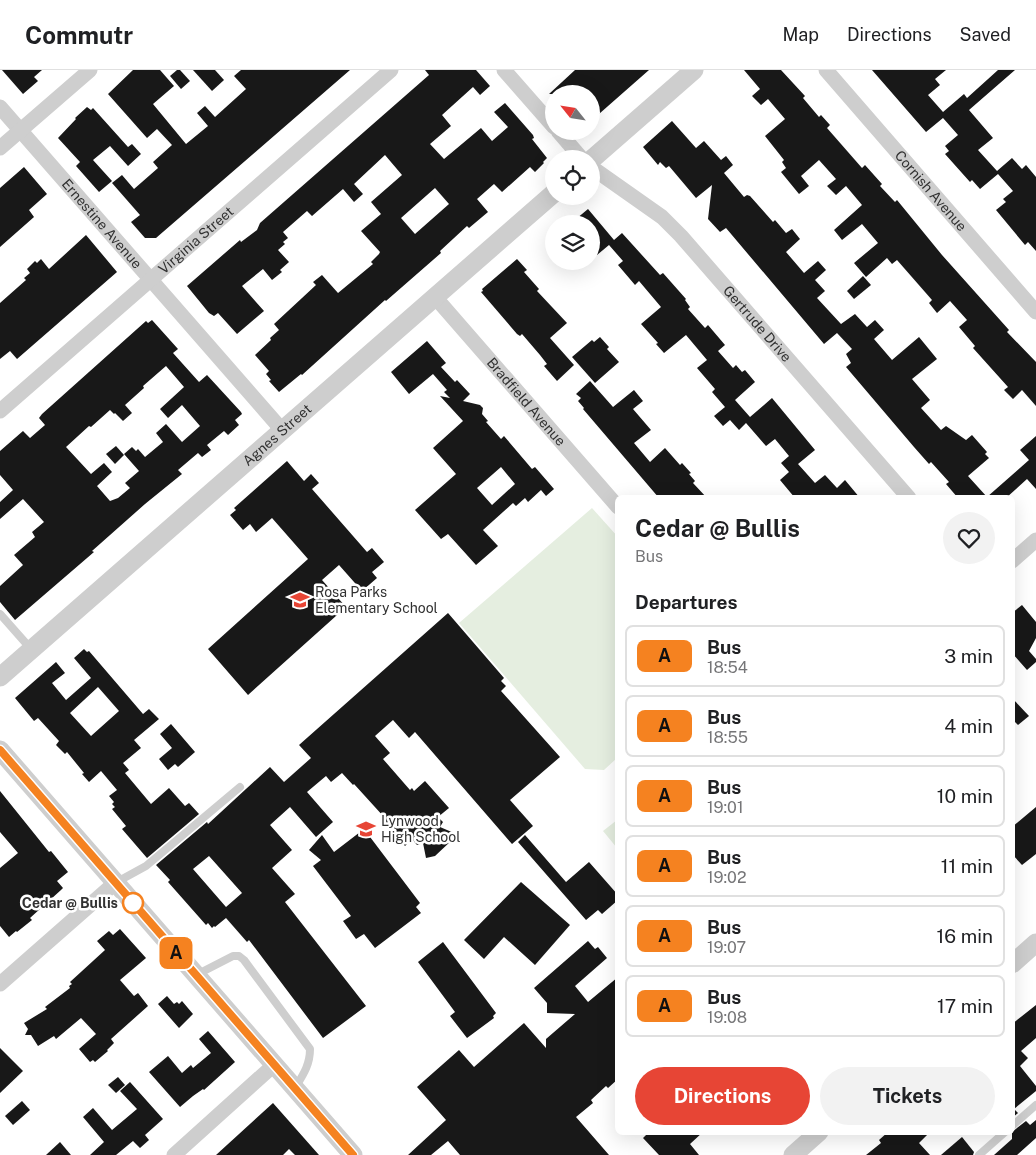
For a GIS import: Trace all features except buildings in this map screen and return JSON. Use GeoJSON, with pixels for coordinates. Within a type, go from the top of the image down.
{"type":"FeatureCollection","features":[{"type":"Feature","properties":{"kind":"street"},"geometry":{"type":"LineString","coordinates":[[0,148],[90,70]]}},
{"type":"Feature","properties":{"kind":"street","name":"Virginia Street"},"geometry":{"type":"LineString","coordinates":[[0,411],[391,70]]}},
{"type":"Feature","properties":{"kind":"street"},"geometry":{"type":"LineString","coordinates":[[504,70],[545,117]]}},
{"type":"Feature","properties":{"kind":"street"},"geometry":{"type":"LineString","coordinates":[[600,152],[694,70]]}},
{"type":"Feature","properties":{"kind":"street","name":"Cornish Avenue"},"geometry":{"type":"LineString","coordinates":[[826,70],[1036,312]]}},
{"type":"Feature","properties":{"kind":"street","name":"Ernestine Avenue"},"geometry":{"type":"LineString","coordinates":[[0,107],[282,430]]}},
{"type":"Feature","properties":{"kind":"street"},"geometry":{"type":"LineString","coordinates":[[566,140],[574,150]]}},
{"type":"Feature","properties":{"kind":"street","name":"Gertrude Drive"},"geometry":{"type":"LineString","coordinates":[[600,174],[662,217],[681,236],[906,495]]}},
{"type":"Feature","properties":{"kind":"street","name":"Agnes Street"},"geometry":{"type":"LineString","coordinates":[[0,677],[545,201]]}},
{"type":"Feature","properties":{"kind":"street","name":"Bradfield Avenue"},"geometry":{"type":"LineString","coordinates":[[435,297],[615,504]]}},
{"type":"Feature","properties":{"kind":"street"},"geometry":{"type":"LineString","coordinates":[[1015,558],[1036,540]]}},
{"type":"Feature","properties":{"kind":"street"},"geometry":{"type":"LineString","coordinates":[[0,750],[353,1155]]}},
{"type":"Feature","properties":{"kind":"street"},"geometry":{"type":"LineString","coordinates":[[0,984],[116,883]]}},
{"type":"Feature","properties":{"kind":"street"},"geometry":{"type":"LineString","coordinates":[[1015,960],[1036,943]]}},
{"type":"Feature","properties":{"kind":"street"},"geometry":{"type":"LineString","coordinates":[[174,1155],[274,1065]]}},
{"type":"Feature","properties":{"kind":"street"},"geometry":{"type":"LineString","coordinates":[[793,1155],[816,1135]]}},
{"type":"Feature","properties":{"kind":"lane"},"geometry":{"type":"LineString","coordinates":[[0,614],[31,649]]}},
{"type":"Feature","properties":{"kind":"lane"},"geometry":{"type":"LineString","coordinates":[[116,883],[146,866],[240,787]]}},
{"type":"Feature","properties":{"kind":"lane"},"geometry":{"type":"LineString","coordinates":[[196,975],[233,956],[239,956],[244,960],[310,1049],[308,1067],[295,1088]]}},
{"type":"Feature","properties":{"kind":"lane"},"geometry":{"type":"LineString","coordinates":[[1015,1123],[1036,1105]]}},
{"type":"Feature","properties":{"kind":"lane"},"geometry":{"type":"LineString","coordinates":[[979,1155],[1002,1135]]}},
{"type":"Feature","properties":{"kind":"shaded area"},"geometry":{"type":"Polygon","coordinates":[[[592,508],[615,534],[615,760],[604,770],[585,769],[459,623],[592,508]]]}},
{"type":"Feature","properties":{"kind":"shaded area"},"geometry":{"type":"Polygon","coordinates":[[[615,822],[615,846],[603,831],[615,822]]]}},
{"type":"Feature","properties":{"kind":"bus line","name":"A"},"geometry":{"type":"LineString","coordinates":[[0,750],[353,1155]]}},
{"type":"Feature","properties":{"kind":"place","name":"Rosa Parks Elementary School"},"geometry":{"type":"Point","coordinates":[300,600]}},
{"type":"Feature","properties":{"kind":"place","name":"Lynwood High School"},"geometry":{"type":"Point","coordinates":[366,829]}},
{"type":"Feature","properties":{"kind":"place","name":"Cedar @ Bullis"},"geometry":{"type":"Point","coordinates":[133,903]}}]}
